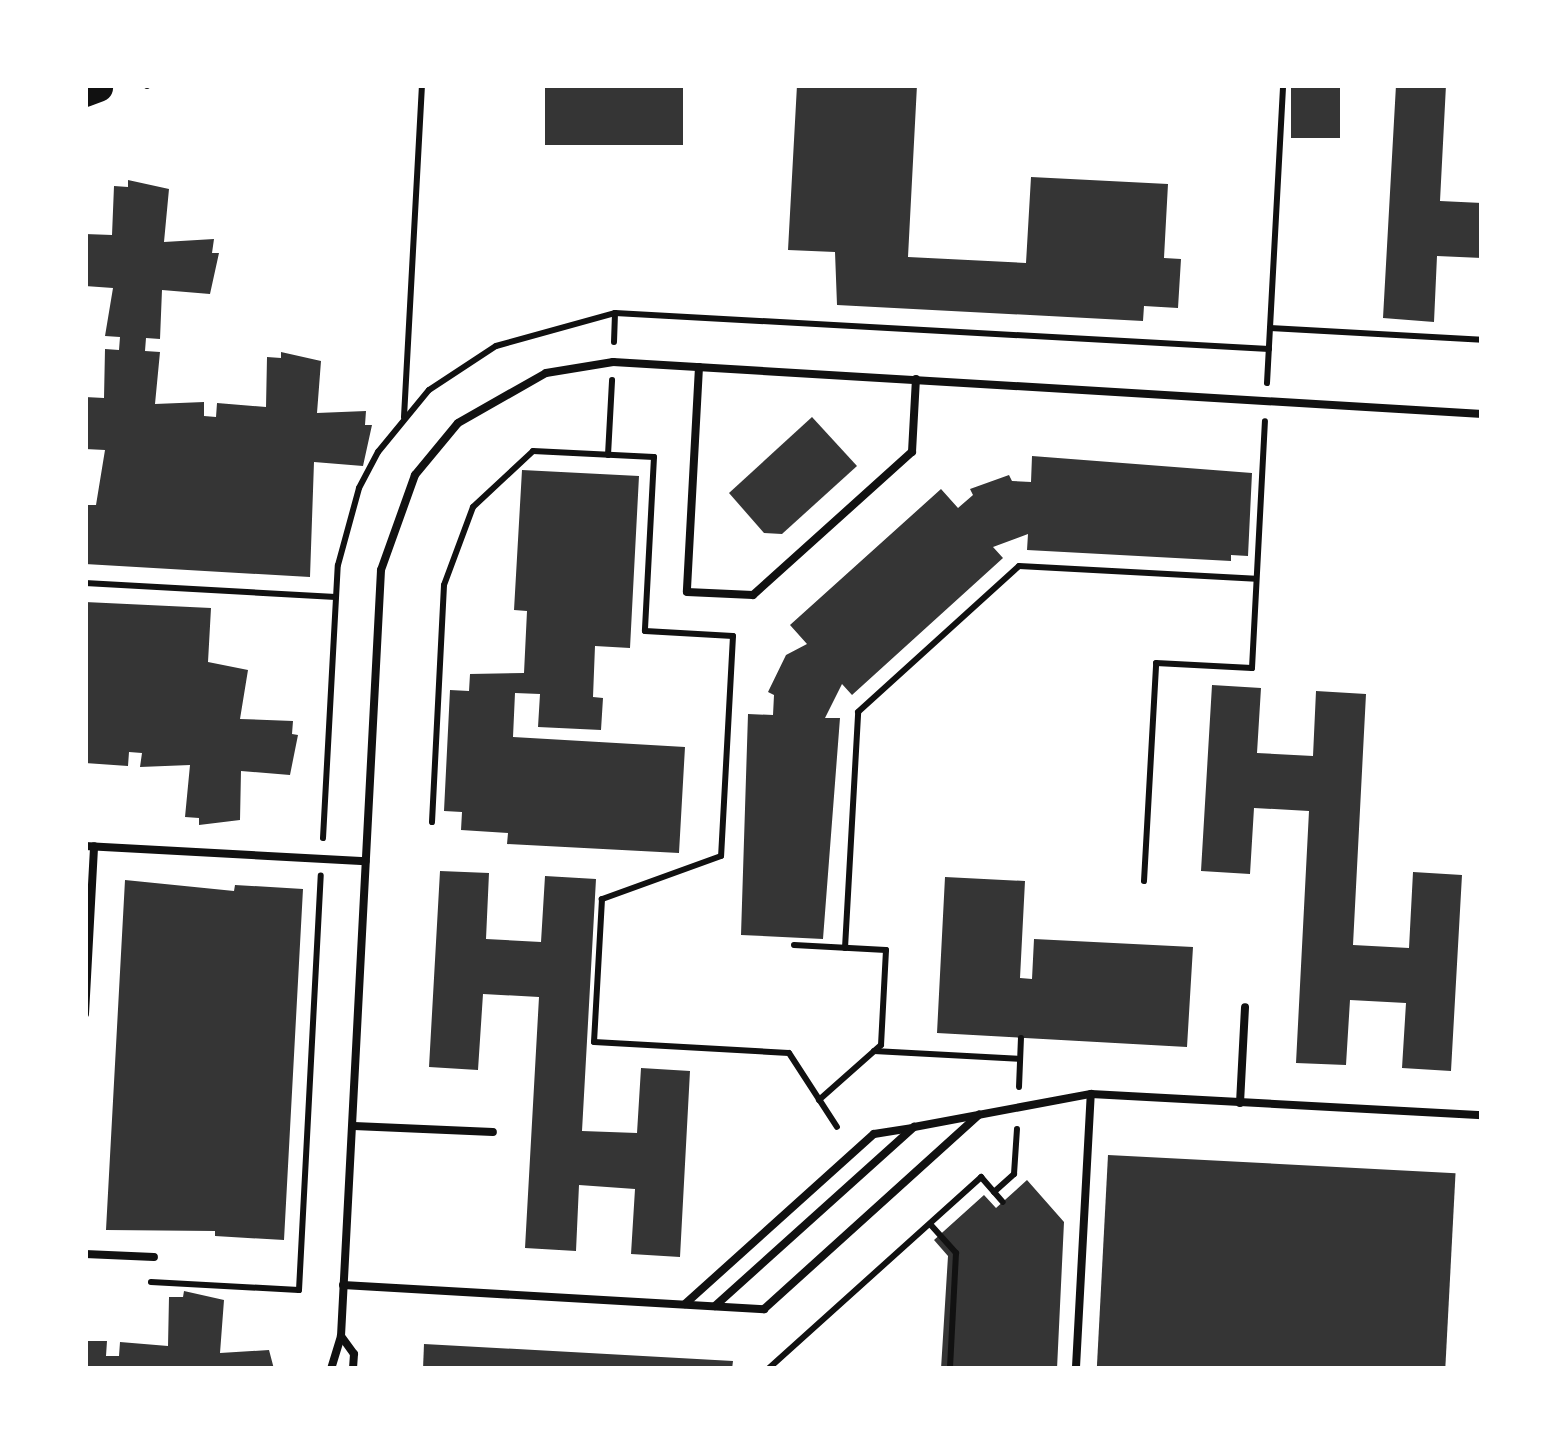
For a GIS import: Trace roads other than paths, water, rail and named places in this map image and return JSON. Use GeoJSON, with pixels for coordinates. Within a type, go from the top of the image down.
{"type":"FeatureCollection","features":[{"type":"Feature","properties":{"kind":"lane"},"geometry":{"type":"LineString","coordinates":[[331,1369],[341,1336],[382,570],[415,475],[458,423],[546,373],[613,362],[1266,398],[1482,414]]}},
{"type":"Feature","properties":{"kind":"lane"},"geometry":{"type":"LineString","coordinates":[[699,367],[687,592],[753,596],[912,452],[916,379]]}},
{"type":"Feature","properties":{"kind":"lane"},"geometry":{"type":"LineString","coordinates":[[85,1014],[90,846],[366,861]]}},
{"type":"Feature","properties":{"kind":"lane"},"geometry":{"type":"LineString","coordinates":[[1240,1103],[1245,1007]]}},
{"type":"Feature","properties":{"kind":"lane"},"geometry":{"type":"LineString","coordinates":[[1076,1367],[1091,1094]]}},
{"type":"Feature","properties":{"kind":"lane"},"geometry":{"type":"LineString","coordinates":[[685,1304],[874,1134],[1091,1094],[1482,1116]]}},
{"type":"Feature","properties":{"kind":"lane"},"geometry":{"type":"LineString","coordinates":[[343,1286],[764,1308],[979,1115]]}},
{"type":"Feature","properties":{"kind":"lane"},"geometry":{"type":"LineString","coordinates":[[354,1126],[493,1132]]}},
{"type":"Feature","properties":{"kind":"lane"},"geometry":{"type":"LineString","coordinates":[[716,1306],[914,1127]]}},
{"type":"Feature","properties":{"kind":"lane"},"geometry":{"type":"LineString","coordinates":[[85,1254],[154,1257]]}},
{"type":"Feature","properties":{"kind":"lane"},"geometry":{"type":"LineString","coordinates":[[341,1336],[354,1354],[353,1369]]}}]}
